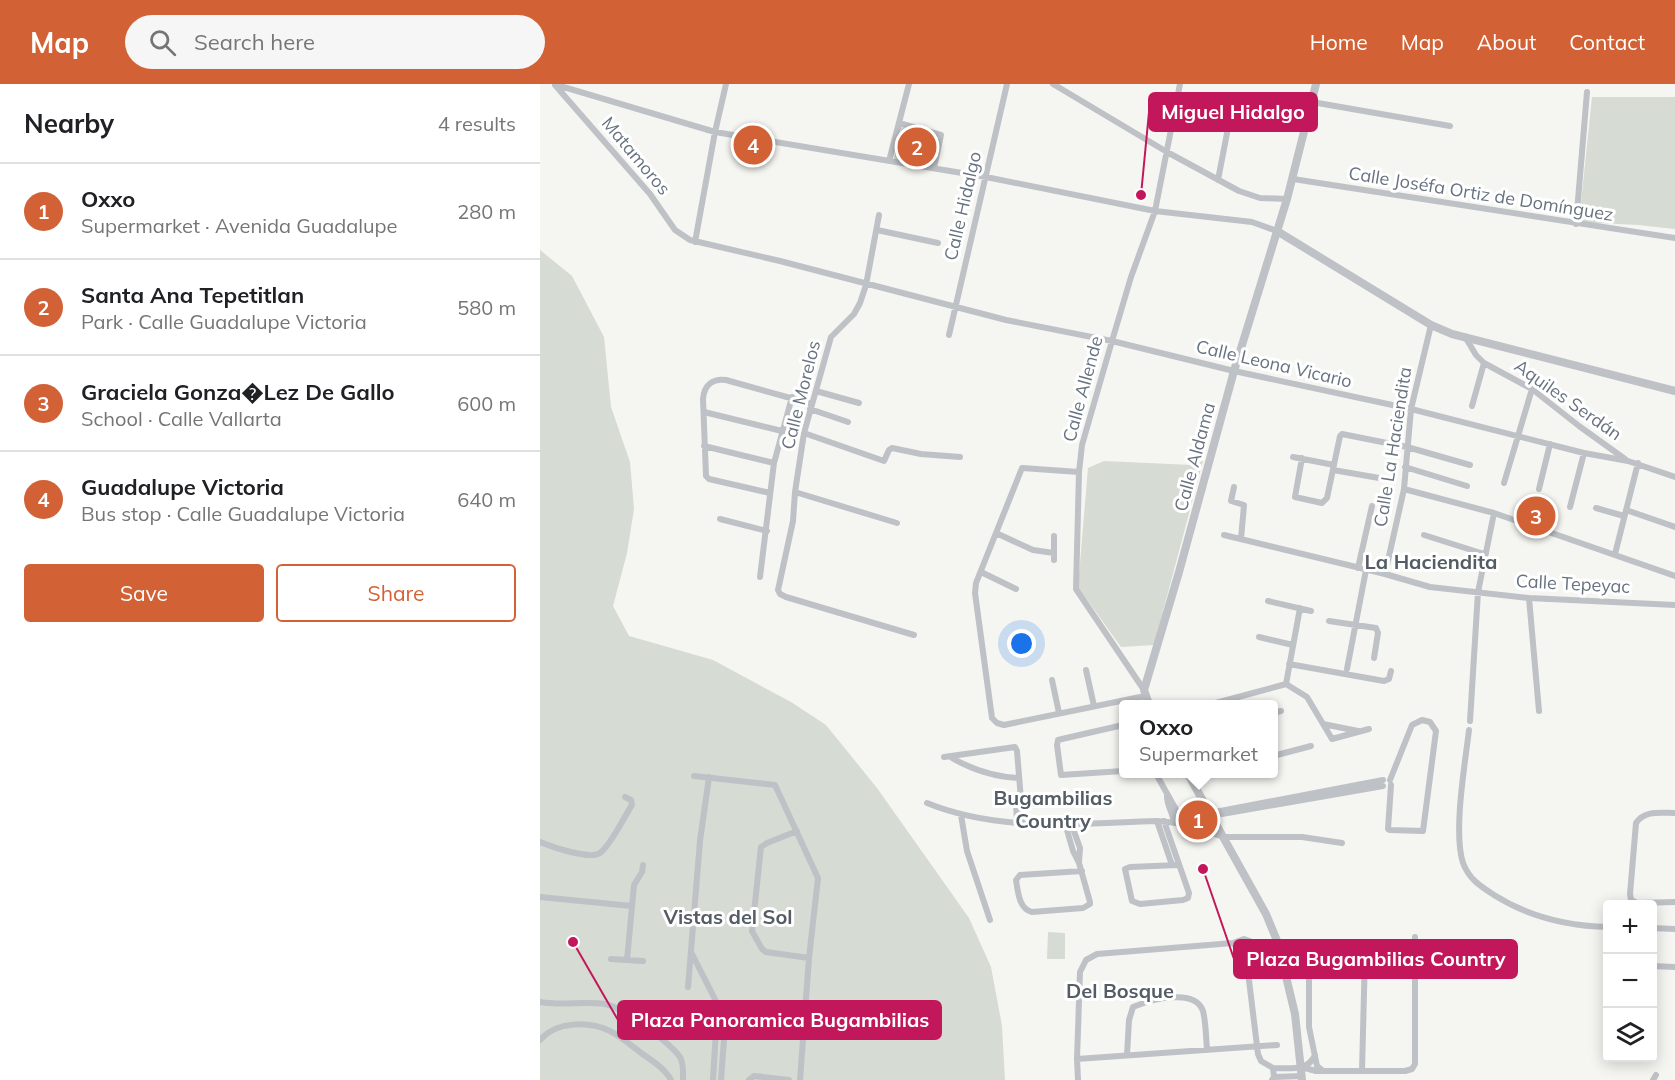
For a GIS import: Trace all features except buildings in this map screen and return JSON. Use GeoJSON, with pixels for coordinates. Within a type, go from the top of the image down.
{"type":"FeatureCollection","features":[{"type":"Feature","properties":{"kind":"street"},"geometry":{"type":"LineString","coordinates":[[554,84],[715,132],[986,177],[1155,211],[1251,222],[1277,231],[1431,325],[1467,340],[1675,391]]}},
{"type":"Feature","properties":{"kind":"street","name":"Matamoros"},"geometry":{"type":"LineString","coordinates":[[554,84],[650,194],[675,230],[684,238],[695,242]]}},
{"type":"Feature","properties":{"kind":"street"},"geometry":{"type":"LineString","coordinates":[[695,242],[726,84]]}},
{"type":"Feature","properties":{"kind":"street"},"geometry":{"type":"LineString","coordinates":[[889,161],[909,84]]}},
{"type":"Feature","properties":{"kind":"street","name":"Calle Hidalgo"},"geometry":{"type":"LineString","coordinates":[[949,335],[1007,84]]}},
{"type":"Feature","properties":{"kind":"street"},"geometry":{"type":"LineString","coordinates":[[1053,84],[1167,152],[1239,191],[1260,198],[1287,199]]}},
{"type":"Feature","properties":{"kind":"street","name":"Calle Allende"},"geometry":{"type":"LineString","coordinates":[[1144,693],[1076,589],[1079,472],[1082,445],[1112,341],[1131,277],[1155,211],[1180,84]]}},
{"type":"Feature","properties":{"kind":"street","name":"Calle Aldama"},"geometry":{"type":"LineString","coordinates":[[1144,693],[1234,371],[1293,179],[1316,84]]}},
{"type":"Feature","properties":{"kind":"street"},"geometry":{"type":"LineString","coordinates":[[1576,224],[1587,92]]}},
{"type":"Feature","properties":{"kind":"street"},"geometry":{"type":"LineString","coordinates":[[1312,102],[1450,126]]}},
{"type":"Feature","properties":{"kind":"street"},"geometry":{"type":"LineString","coordinates":[[899,123],[941,135],[934,168]]}},
{"type":"Feature","properties":{"kind":"street"},"geometry":{"type":"LineString","coordinates":[[1218,180],[1228,128]]}},
{"type":"Feature","properties":{"kind":"street","name":"Calle Joséfa Ortiz de Domínguez"},"geometry":{"type":"LineString","coordinates":[[1293,179],[1675,238]]}},
{"type":"Feature","properties":{"kind":"street","name":"Calle Morelos"},"geometry":{"type":"LineString","coordinates":[[879,215],[866,285],[856,311],[831,337],[804,433],[793,521],[779,593],[914,635]]}},
{"type":"Feature","properties":{"kind":"street"},"geometry":{"type":"LineString","coordinates":[[877,230],[938,243]]}},
{"type":"Feature","properties":{"kind":"street","name":"Calle Leona Vicario"},"geometry":{"type":"LineString","coordinates":[[695,242],[780,261],[1006,320],[1112,341],[1234,371],[1411,409],[1584,453],[1638,463],[1675,477]]}},
{"type":"Feature","properties":{"kind":"street","name":"Calle La Haciendita"},"geometry":{"type":"LineString","coordinates":[[1385,574],[1404,489],[1411,409],[1431,325]]}},
{"type":"Feature","properties":{"kind":"street","name":"Aquiles Serdán"},"geometry":{"type":"LineString","coordinates":[[1467,340],[1484,363],[1532,389],[1628,461]]}},
{"type":"Feature","properties":{"kind":"street"},"geometry":{"type":"LineString","coordinates":[[1472,406],[1484,363]]}},
{"type":"Feature","properties":{"kind":"street"},"geometry":{"type":"LineString","coordinates":[[770,493],[707,478],[704,446],[705,388],[720,379],[792,397],[848,422]]}},
{"type":"Feature","properties":{"kind":"street"},"geometry":{"type":"LineString","coordinates":[[1504,483],[1532,389]]}},
{"type":"Feature","properties":{"kind":"street"},"geometry":{"type":"LineString","coordinates":[[816,391],[860,403]]}},
{"type":"Feature","properties":{"kind":"street"},"geometry":{"type":"LineString","coordinates":[[760,577],[774,463],[792,397]]}},
{"type":"Feature","properties":{"kind":"street"},"geometry":{"type":"LineString","coordinates":[[704,412],[782,431]]}},
{"type":"Feature","properties":{"kind":"street"},"geometry":{"type":"LineString","coordinates":[[804,433],[884,461],[892,448],[921,454],[960,457]]}},
{"type":"Feature","properties":{"kind":"street"},"geometry":{"type":"LineString","coordinates":[[1302,459],[1295,497],[1320,503],[1325,502],[1327,498],[1340,435],[1407,447],[1470,465]]}},
{"type":"Feature","properties":{"kind":"street"},"geometry":{"type":"LineString","coordinates":[[1539,489],[1550,444]]}},
{"type":"Feature","properties":{"kind":"street"},"geometry":{"type":"LineString","coordinates":[[704,446],[774,463]]}},
{"type":"Feature","properties":{"kind":"street"},"geometry":{"type":"LineString","coordinates":[[1570,507],[1584,453]]}},
{"type":"Feature","properties":{"kind":"street"},"geometry":{"type":"LineString","coordinates":[[1293,457],[1385,479]]}},
{"type":"Feature","properties":{"kind":"street"},"geometry":{"type":"LineString","coordinates":[[1615,554],[1638,463]]}},
{"type":"Feature","properties":{"kind":"street"},"geometry":{"type":"LineString","coordinates":[[1405,467],[1467,486]]}},
{"type":"Feature","properties":{"kind":"street"},"geometry":{"type":"LineString","coordinates":[[1079,472],[1022,468],[981,572],[975,593],[992,718],[1004,725],[1144,693],[1147,700]]}},
{"type":"Feature","properties":{"kind":"street"},"geometry":{"type":"LineString","coordinates":[[1234,487],[1231,501],[1244,504],[1241,539]]}},
{"type":"Feature","properties":{"kind":"street"},"geometry":{"type":"LineString","coordinates":[[1404,489],[1494,513],[1675,576]]}},
{"type":"Feature","properties":{"kind":"street"},"geometry":{"type":"LineString","coordinates":[[795,492],[897,523]]}},
{"type":"Feature","properties":{"kind":"street"},"geometry":{"type":"LineString","coordinates":[[1358,568],[1372,506]]}},
{"type":"Feature","properties":{"kind":"street"},"geometry":{"type":"LineString","coordinates":[[1596,508],[1625,513],[1675,527]]}},
{"type":"Feature","properties":{"kind":"street"},"geometry":{"type":"LineString","coordinates":[[1470,721],[1478,592],[1494,513]]}},
{"type":"Feature","properties":{"kind":"street"},"geometry":{"type":"LineString","coordinates":[[720,519],[767,531]]}},
{"type":"Feature","properties":{"kind":"street"},"geometry":{"type":"LineString","coordinates":[[996,533],[1054,556],[1054,536]]}},
{"type":"Feature","properties":{"kind":"street","name":"Calle Tepeyac"},"geometry":{"type":"LineString","coordinates":[[1224,535],[1430,587],[1529,598],[1675,605]]}},
{"type":"Feature","properties":{"kind":"street"},"geometry":{"type":"LineString","coordinates":[[1424,535],[1485,554]]}},
{"type":"Feature","properties":{"kind":"street"},"geometry":{"type":"LineString","coordinates":[[1347,669],[1366,570]]}},
{"type":"Feature","properties":{"kind":"street"},"geometry":{"type":"LineString","coordinates":[[981,572],[1016,589]]}},
{"type":"Feature","properties":{"kind":"street"},"geometry":{"type":"LineString","coordinates":[[1529,598],[1539,711]]}},
{"type":"Feature","properties":{"kind":"street"},"geometry":{"type":"LineString","coordinates":[[1268,601],[1311,611]]}},
{"type":"Feature","properties":{"kind":"street"},"geometry":{"type":"LineString","coordinates":[[1286,684],[1300,608]]}},
{"type":"Feature","properties":{"kind":"street"},"geometry":{"type":"LineString","coordinates":[[1329,621],[1377,629],[1374,658]]}},
{"type":"Feature","properties":{"kind":"street"},"geometry":{"type":"LineString","coordinates":[[1259,637],[1293,645]]}},
{"type":"Feature","properties":{"kind":"street"},"geometry":{"type":"LineString","coordinates":[[1289,664],[1384,681],[1389,679],[1391,671]]}},
{"type":"Feature","properties":{"kind":"street"},"geometry":{"type":"LineString","coordinates":[[1086,670],[1094,706]]}},
{"type":"Feature","properties":{"kind":"street"},"geometry":{"type":"LineString","coordinates":[[1052,680],[1059,713]]}},
{"type":"Feature","properties":{"kind":"street"},"geometry":{"type":"LineString","coordinates":[[1230,700],[1286,684],[1307,698],[1332,739],[1369,729]]}},
{"type":"Feature","properties":{"kind":"street"},"geometry":{"type":"LineString","coordinates":[[1422,720],[1430,722],[1436,731],[1424,831],[1390,830],[1388,828],[1387,783],[1412,725],[1422,720]]}},
{"type":"Feature","properties":{"kind":"street"},"geometry":{"type":"LineString","coordinates":[[1323,724],[1361,731]]}},
{"type":"Feature","properties":{"kind":"street"},"geometry":{"type":"LineString","coordinates":[[1119,726],[1058,740],[1057,745],[1061,775],[1119,771]]}},
{"type":"Feature","properties":{"kind":"street"},"geometry":{"type":"LineString","coordinates":[[1469,730],[1459,832],[1463,862],[1470,876],[1481,886],[1525,912],[1569,924],[1603,927]]}},
{"type":"Feature","properties":{"kind":"street"},"geometry":{"type":"LineString","coordinates":[[1019,778],[1003,778],[986,774],[948,757],[1014,746],[1017,749],[1022,812],[1019,824]]}},
{"type":"Feature","properties":{"kind":"street"},"geometry":{"type":"LineString","coordinates":[[1278,755],[1311,746]]}},
{"type":"Feature","properties":{"kind":"street"},"geometry":{"type":"LineString","coordinates":[[694,776],[776,785],[818,878],[809,958],[800,1080]]}},
{"type":"Feature","properties":{"kind":"street"},"geometry":{"type":"LineString","coordinates":[[688,987],[700,841],[709,777]]}},
{"type":"Feature","properties":{"kind":"street"},"geometry":{"type":"LineString","coordinates":[[1158,778],[1167,793],[1166,803],[1176,823]]}},
{"type":"Feature","properties":{"kind":"street"},"geometry":{"type":"LineString","coordinates":[[1191,778],[1266,914],[1278,944],[1295,1014],[1302,1074]]}},
{"type":"Feature","properties":{"kind":"street"},"geometry":{"type":"LineString","coordinates":[[1211,814],[1387,783]]}},
{"type":"Feature","properties":{"kind":"street"},"geometry":{"type":"LineString","coordinates":[[540,842],[587,855],[600,853],[632,805],[631,800],[626,797]]}},
{"type":"Feature","properties":{"kind":"street"},"geometry":{"type":"LineString","coordinates":[[927,803],[982,820],[1019,824],[1160,821],[1176,823],[1224,837],[1302,837],[1342,843]]}},
{"type":"Feature","properties":{"kind":"street"},"geometry":{"type":"LineString","coordinates":[[1675,813],[1651,813],[1639,818],[1636,824],[1630,894],[1631,900],[1637,903],[1675,902]]}},
{"type":"Feature","properties":{"kind":"street"},"geometry":{"type":"LineString","coordinates":[[961,815],[967,851],[990,920]]}},
{"type":"Feature","properties":{"kind":"street"},"geometry":{"type":"LineString","coordinates":[[1160,821],[1175,865],[1189,893],[1188,898],[1140,904],[1132,901],[1125,869],[1175,865]]}},
{"type":"Feature","properties":{"kind":"street"},"geometry":{"type":"LineString","coordinates":[[1068,823],[1073,851],[1079,862],[1082,871],[1090,902],[1088,906],[1032,912],[1026,911],[1022,906],[1016,880],[1020,875],[1082,871]]}},
{"type":"Feature","properties":{"kind":"street"},"geometry":{"type":"LineString","coordinates":[[797,831],[761,847],[753,933],[764,951],[809,958]]}},
{"type":"Feature","properties":{"kind":"street"},"geometry":{"type":"LineString","coordinates":[[627,960],[634,885],[642,872],[643,865]]}},
{"type":"Feature","properties":{"kind":"street"},"geometry":{"type":"LineString","coordinates":[[540,897],[632,906]]}},
{"type":"Feature","properties":{"kind":"street"},"geometry":{"type":"LineString","coordinates":[[1657,928],[1675,929]]}},
{"type":"Feature","properties":{"kind":"street"},"geometry":{"type":"LineString","coordinates":[[1273,1068],[1273,1078],[1323,1071],[1409,1070],[1414,1066],[1414,937]]}},
{"type":"Feature","properties":{"kind":"street"},"geometry":{"type":"LineString","coordinates":[[1078,1080],[1080,972],[1086,960],[1097,954],[1233,943],[1244,939],[1250,941],[1252,945],[1244,956]]}},
{"type":"Feature","properties":{"kind":"street"},"geometry":{"type":"LineString","coordinates":[[1233,943],[1244,956],[1260,1061],[1273,1068],[1302,1074]]}},
{"type":"Feature","properties":{"kind":"street"},"geometry":{"type":"LineString","coordinates":[[691,951],[717,1006],[724,1026],[721,1079],[713,1078],[720,1015]]}},
{"type":"Feature","properties":{"kind":"street"},"geometry":{"type":"LineString","coordinates":[[1323,1071],[1317,1066],[1309,1027],[1309,960],[1311,953],[1317,951],[1414,956]]}},
{"type":"Feature","properties":{"kind":"street"},"geometry":{"type":"LineString","coordinates":[[1362,1071],[1365,954]]}},
{"type":"Feature","properties":{"kind":"street"},"geometry":{"type":"LineString","coordinates":[[611,959],[643,961]]}},
{"type":"Feature","properties":{"kind":"street"},"geometry":{"type":"LineString","coordinates":[[1657,966],[1675,967]]}},
{"type":"Feature","properties":{"kind":"street"},"geometry":{"type":"LineString","coordinates":[[1127,1055],[1129,1020],[1133,1007],[1147,1001],[1189,997],[1203,1010],[1208,1050]]}},
{"type":"Feature","properties":{"kind":"street"},"geometry":{"type":"LineString","coordinates":[[540,1002],[569,1005],[588,1002],[615,1006],[672,1049],[682,1063],[683,1080]]}},
{"type":"Feature","properties":{"kind":"street"},"geometry":{"type":"LineString","coordinates":[[720,1015],[804,1020]]}},
{"type":"Feature","properties":{"kind":"street"},"geometry":{"type":"LineString","coordinates":[[540,1040],[549,1031],[566,1026],[600,1027],[625,1041],[660,1067],[671,1080]]}},
{"type":"Feature","properties":{"kind":"street"},"geometry":{"type":"LineString","coordinates":[[1077,1059],[1277,1045]]}},
{"type":"Feature","properties":{"kind":"street"},"geometry":{"type":"LineString","coordinates":[[1302,1074],[1315,1054]]}},
{"type":"Feature","properties":{"kind":"street"},"geometry":{"type":"LineString","coordinates":[[749,1080],[754,1076],[789,1080]]}},
{"type":"Feature","properties":{"kind":"shaded area"},"geometry":{"type":"Polygon","coordinates":[[[1592,97],[1675,97],[1675,229],[1579,222],[1592,97]]]}},
{"type":"Feature","properties":{"kind":"shaded area"},"geometry":{"type":"Polygon","coordinates":[[[900,127],[940,136],[933,166],[894,159],[900,127]]]}},
{"type":"Feature","properties":{"kind":"shaded area"},"geometry":{"type":"Polygon","coordinates":[[[540,250],[572,276],[604,337],[611,407],[630,462],[634,509],[627,553],[613,606],[629,636],[713,660],[791,702],[826,725],[877,788],[969,918],[991,967],[1002,1026],[1005,1080],[540,1080],[540,250]]]}},
{"type":"Feature","properties":{"kind":"shaded area"},"geometry":{"type":"Polygon","coordinates":[[[1104,461],[1191,465],[1203,461],[1154,645],[1121,647],[1078,587],[1088,468],[1104,461]]]}},
{"type":"Feature","properties":{"kind":"shaded area"},"geometry":{"type":"Polygon","coordinates":[[[1048,932],[1065,933],[1065,959],[1047,959],[1048,932]]]}},
{"type":"Feature","properties":{"kind":"place","name":"Guadalupe Victoria"},"geometry":{"type":"Point","coordinates":[753,145]}},
{"type":"Feature","properties":{"kind":"place","name":"Santa Ana Tepetitlan"},"geometry":{"type":"Point","coordinates":[917,147]}},
{"type":"Feature","properties":{"kind":"place","name":"Miguel Hidalgo"},"geometry":{"type":"Point","coordinates":[1141,195]}},
{"type":"Feature","properties":{"kind":"place","name":"Graciela Gonza�Lez De Gallo"},"geometry":{"type":"Point","coordinates":[1536,516]}},
{"type":"Feature","properties":{"kind":"place","name":"Oxxo"},"geometry":{"type":"Point","coordinates":[1198,820]}},
{"type":"Feature","properties":{"kind":"place","name":"Plaza Bugambilias Country"},"geometry":{"type":"Point","coordinates":[1203,869]}},
{"type":"Feature","properties":{"kind":"place","name":"Plaza Panoramica Bugambilias"},"geometry":{"type":"Point","coordinates":[573,942]}},
{"type":"Feature","properties":{"kind":"district","name":"La Haciendita"},"geometry":{"type":"Point","coordinates":[1431,562]}},
{"type":"Feature","properties":{"kind":"district","name":"Bugambilias Country"},"geometry":{"type":"Point","coordinates":[1053,810]}},
{"type":"Feature","properties":{"kind":"district","name":"Vistas del Sol"},"geometry":{"type":"Point","coordinates":[728,917]}},
{"type":"Feature","properties":{"kind":"district","name":"Del Bosque"},"geometry":{"type":"Point","coordinates":[1120,991]}}]}
